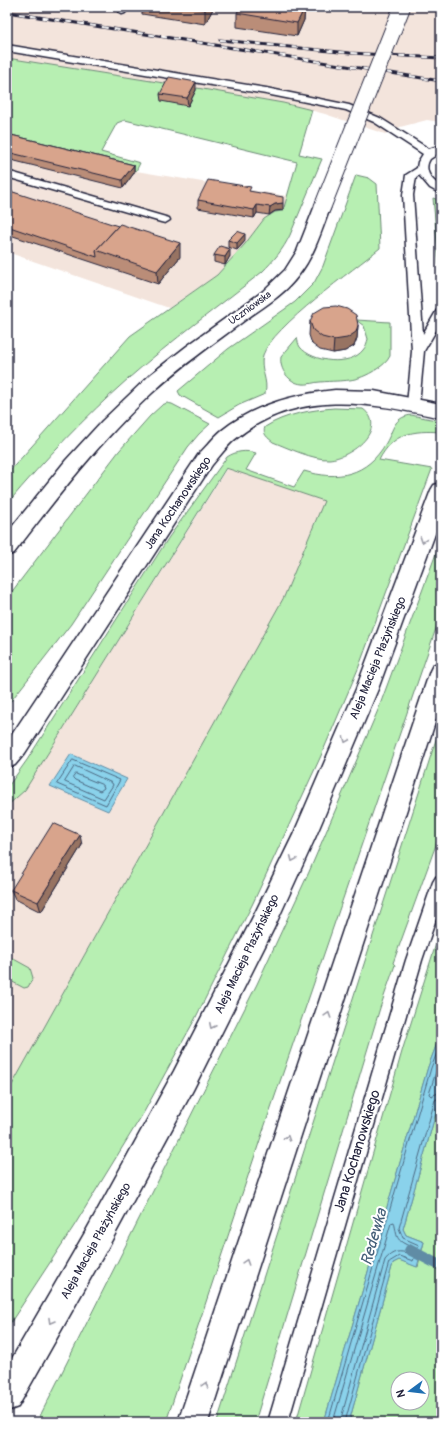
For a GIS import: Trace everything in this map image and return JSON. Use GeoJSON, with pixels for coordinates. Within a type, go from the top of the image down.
{"type":"FeatureCollection","features":[{"type":"Feature","properties":{"kind":"street","name":"Uczniowska"},"geometry":{"type":"LineString","coordinates":[[7,548],[57,484],[101,432],[137,398],[208,339],[275,290],[291,274],[301,258],[322,208],[402,7]]}},
{"type":"Feature","properties":{"kind":"street","name":"Jana Kochanowskiego"},"geometry":{"type":"LineString","coordinates":[[7,758],[17,746],[206,460],[229,434],[252,419],[276,409],[291,404],[328,397],[351,396],[413,405],[441,411]]}},
{"type":"Feature","properties":{"kind":"street","name":"Aleja Macieja Płażyńskiego"},"geometry":{"type":"LineString","coordinates":[[7,1396],[70,1288],[192,1068],[273,902],[340,754],[408,583],[441,490]]}},
{"type":"Feature","properties":{"kind":"street"},"geometry":{"type":"LineString","coordinates":[[193,1422],[441,671]]}},
{"type":"Feature","properties":{"kind":"lane"},"geometry":{"type":"LineString","coordinates":[[7,48],[308,98],[349,108],[377,120],[430,154]]}},
{"type":"Feature","properties":{"kind":"lane"},"geometry":{"type":"LineString","coordinates":[[441,148],[425,158],[422,170],[424,178],[430,185],[441,191]]}},
{"type":"Feature","properties":{"kind":"lane"},"geometry":{"type":"LineString","coordinates":[[413,405],[418,351],[408,195],[411,174],[422,170]]}},
{"type":"Feature","properties":{"kind":"lane"},"geometry":{"type":"LineString","coordinates":[[7,174],[165,220]]}},
{"type":"Feature","properties":{"kind":"lane"},"geometry":{"type":"LineString","coordinates":[[418,351],[441,313]]}},
{"type":"Feature","properties":{"kind":"lane","name":"Jana Kochanowskiego"},"geometry":{"type":"LineString","coordinates":[[278,1422],[412,967],[441,882]]}},
{"type":"Feature","properties":{"kind":"shaded area"},"geometry":{"type":"Polygon","coordinates":[[[7,7],[441,7],[441,122],[427,120],[400,127],[385,134],[325,114],[283,103],[196,90],[188,106],[170,84],[7,58],[7,7]]]}},
{"type":"Feature","properties":{"kind":"shaded area"},"geometry":{"type":"Polygon","coordinates":[[[7,139],[136,171],[287,196],[283,211],[275,212],[264,219],[245,244],[217,275],[169,308],[7,252],[7,139]]]}},
{"type":"Feature","properties":{"kind":"shaded area"},"geometry":{"type":"Polygon","coordinates":[[[227,468],[324,501],[284,597],[7,1094],[7,806],[25,790],[227,468]]]}},
{"type":"Feature","properties":{"kind":"green space"},"geometry":{"type":"Polygon","coordinates":[[[7,58],[170,84],[187,106],[197,88],[283,103],[312,110],[299,154],[322,159],[290,235],[281,250],[262,272],[162,350],[129,378],[66,439],[7,504],[7,474],[130,336],[217,275],[245,244],[264,219],[275,212],[283,211],[297,162],[125,120],[117,123],[101,152],[140,163],[136,171],[7,139],[7,58]]]}},
{"type":"Feature","properties":{"kind":"green space"},"geometry":{"type":"Polygon","coordinates":[[[356,175],[369,178],[377,184],[380,248],[297,314],[270,343],[263,355],[262,360],[266,384],[265,394],[239,405],[219,417],[180,395],[178,391],[228,349],[295,302],[314,283],[323,266],[356,175]]]}},
{"type":"Feature","properties":{"kind":"green space"},"geometry":{"type":"Polygon","coordinates":[[[433,198],[441,201],[441,265],[439,265],[433,198]]]}},
{"type":"Feature","properties":{"kind":"green space"},"geometry":{"type":"Polygon","coordinates":[[[356,320],[390,322],[390,356],[383,365],[363,377],[356,379],[307,384],[293,381],[283,371],[281,357],[297,338],[300,347],[313,356],[322,359],[341,360],[349,359],[357,355],[364,349],[368,339],[364,326],[356,320]]]}},
{"type":"Feature","properties":{"kind":"green space"},"geometry":{"type":"Polygon","coordinates":[[[167,403],[172,404],[210,424],[188,447],[71,624],[7,706],[7,598],[119,451],[150,416],[162,405],[167,403]]]}},
{"type":"Feature","properties":{"kind":"green space"},"geometry":{"type":"Polygon","coordinates":[[[334,408],[363,409],[370,417],[372,425],[364,441],[356,448],[338,457],[323,459],[309,456],[273,442],[264,432],[265,427],[281,419],[307,411],[334,408]]]}},
{"type":"Feature","properties":{"kind":"green space"},"geometry":{"type":"Polygon","coordinates":[[[411,415],[441,421],[441,432],[421,432],[405,435],[391,444],[379,460],[432,469],[358,669],[320,758],[253,903],[195,1019],[144,1112],[74,1226],[7,1328],[7,1094],[284,597],[324,501],[226,468],[25,790],[7,806],[7,788],[27,760],[169,537],[227,457],[234,453],[241,452],[256,453],[246,470],[294,487],[304,471],[317,474],[340,475],[361,469],[370,463],[378,454],[386,443],[397,421],[405,416],[411,415]]]}},
{"type":"Feature","properties":{"kind":"green space"},"geometry":{"type":"Polygon","coordinates":[[[441,540],[441,614],[264,1128],[166,1422],[37,1422],[257,984],[309,872],[378,710],[441,540]]]}},
{"type":"Feature","properties":{"kind":"green space"},"geometry":{"type":"Polygon","coordinates":[[[441,724],[441,831],[393,963],[395,965],[380,1008],[255,1422],[217,1422],[441,724]]]}},
{"type":"Feature","properties":{"kind":"green space"},"geometry":{"type":"Polygon","coordinates":[[[441,928],[441,1033],[428,1067],[324,1422],[296,1422],[403,1048],[441,928]]]}},
{"type":"Feature","properties":{"kind":"green space"},"geometry":{"type":"Polygon","coordinates":[[[10,957],[30,968],[33,978],[28,987],[24,988],[7,979],[7,962],[10,957]]]}},
{"type":"Feature","properties":{"kind":"green space"},"geometry":{"type":"Polygon","coordinates":[[[441,1095],[441,1422],[349,1422],[393,1263],[399,1260],[418,1267],[424,1242],[406,1235],[403,1229],[441,1095]]]}},
{"type":"Feature","properties":{"kind":"water"},"geometry":{"type":"Polygon","coordinates":[[[71,754],[127,779],[108,811],[50,786],[71,754]]]}},
{"type":"Feature","properties":{"kind":"water"},"geometry":{"type":"Polygon","coordinates":[[[441,1033],[441,1095],[403,1229],[406,1235],[424,1242],[417,1267],[399,1260],[393,1263],[349,1422],[324,1422],[428,1067],[441,1033]]]}},
{"type":"Feature","properties":{"kind":"building"},"geometry":{"type":"Polygon","coordinates":[[[186,7],[206,7],[205,10],[186,7]]]}},
{"type":"Feature","properties":{"kind":"building"},"geometry":{"type":"Polygon","coordinates":[[[240,7],[305,7],[297,23],[237,13],[240,7]]]}},
{"type":"Feature","properties":{"kind":"building"},"geometry":{"type":"Polygon","coordinates":[[[169,77],[196,82],[187,98],[160,94],[169,77]]]}},
{"type":"Feature","properties":{"kind":"building"},"geometry":{"type":"Polygon","coordinates":[[[7,134],[134,165],[122,180],[7,152],[7,134]]]}},
{"type":"Feature","properties":{"kind":"building"},"geometry":{"type":"Polygon","coordinates":[[[208,180],[251,187],[249,191],[283,197],[283,203],[275,204],[270,207],[257,205],[254,210],[198,200],[208,180]]]}},
{"type":"Feature","properties":{"kind":"building"},"geometry":{"type":"Polygon","coordinates":[[[7,190],[118,226],[96,250],[97,257],[7,226],[7,190]]]}},
{"type":"Feature","properties":{"kind":"building"},"geometry":{"type":"Polygon","coordinates":[[[120,224],[180,243],[157,271],[96,250],[120,224]]]}},
{"type":"Feature","properties":{"kind":"building"},"geometry":{"type":"Polygon","coordinates":[[[237,231],[245,234],[237,243],[228,240],[237,231]]]}},
{"type":"Feature","properties":{"kind":"building"},"geometry":{"type":"Polygon","coordinates":[[[220,246],[230,249],[225,257],[214,255],[220,246]]]}},
{"type":"Feature","properties":{"kind":"building"},"geometry":{"type":"Polygon","coordinates":[[[336,306],[347,309],[356,315],[358,325],[356,332],[347,338],[334,340],[322,337],[313,330],[310,321],[314,313],[324,307],[336,306]]]}},
{"type":"Feature","properties":{"kind":"building"},"geometry":{"type":"Polygon","coordinates":[[[53,823],[80,835],[38,902],[11,890],[53,823]]]}},
{"type":"Feature","properties":{"kind":"waterway"},"geometry":{"type":"LineString","coordinates":[[410,1250],[441,1266]]}},
{"type":"Feature","properties":{"kind":"railway"},"geometry":{"type":"LineString","coordinates":[[7,12],[441,81]]}},
{"type":"Feature","properties":{"kind":"railway"},"geometry":{"type":"LineString","coordinates":[[220,40],[350,53],[441,58]]}},
{"type":"Feature","properties":{"kind":"water label","name":"Redewka"},"geometry":{"type":"Point","coordinates":[374,1237]}}]}
